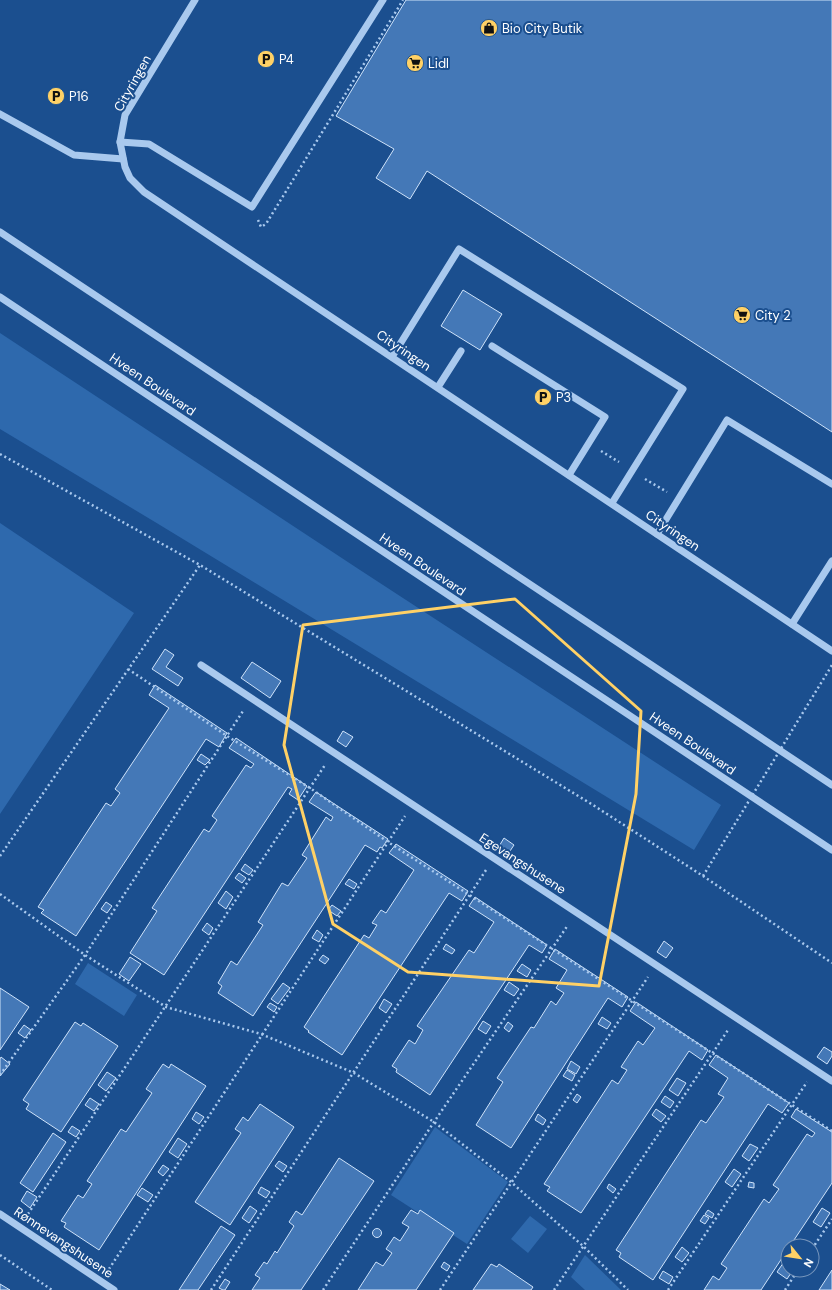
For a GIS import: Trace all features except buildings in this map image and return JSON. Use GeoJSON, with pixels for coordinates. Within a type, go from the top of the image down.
{"type":"FeatureCollection","features":[{"type":"Feature","properties":{"kind":"street","name":"Cityringen"},"geometry":{"type":"LineString","coordinates":[[195,0],[125,115],[120,142],[124,167],[130,178],[144,192],[832,651]]}},
{"type":"Feature","properties":{"kind":"street"},"geometry":{"type":"LineString","coordinates":[[120,142],[149,144],[252,207],[383,0]]}},
{"type":"Feature","properties":{"kind":"street"},"geometry":{"type":"LineString","coordinates":[[0,114],[74,155],[123,159]]}},
{"type":"Feature","properties":{"kind":"street"},"geometry":{"type":"LineString","coordinates":[[0,232],[832,785]]}},
{"type":"Feature","properties":{"kind":"street"},"geometry":{"type":"LineString","coordinates":[[392,357],[459,249],[683,389],[612,504]]}},
{"type":"Feature","properties":{"kind":"street","name":"Hveen Boulevard"},"geometry":{"type":"LineString","coordinates":[[0,297],[832,850]]}},
{"type":"Feature","properties":{"kind":"street"},"geometry":{"type":"LineString","coordinates":[[492,346],[605,417],[569,475]]}},
{"type":"Feature","properties":{"kind":"street"},"geometry":{"type":"LineString","coordinates":[[438,387],[461,351]]}},
{"type":"Feature","properties":{"kind":"street"},"geometry":{"type":"LineString","coordinates":[[657,534],[727,420],[832,484]]}},
{"type":"Feature","properties":{"kind":"street"},"geometry":{"type":"LineString","coordinates":[[792,624],[832,561]]}},
{"type":"Feature","properties":{"kind":"street","name":"Egevangshusene"},"geometry":{"type":"LineString","coordinates":[[201,665],[832,1081]]}},
{"type":"Feature","properties":{"kind":"street","name":"Rønnevangshusene"},"geometry":{"type":"LineString","coordinates":[[0,1214],[114,1290]]}},
{"type":"Feature","properties":{"kind":"path"},"geometry":{"type":"LineString","coordinates":[[252,207],[261,227],[266,224],[403,0]]}},
{"type":"Feature","properties":{"kind":"path"},"geometry":{"type":"LineString","coordinates":[[0,454],[200,565],[593,805],[703,876],[832,963]]}},
{"type":"Feature","properties":{"kind":"path"},"geometry":{"type":"LineString","coordinates":[[0,856],[200,565]]}},
{"type":"Feature","properties":{"kind":"path"},"geometry":{"type":"LineString","coordinates":[[703,876],[832,665]]}},
{"type":"Feature","properties":{"kind":"path"},"geometry":{"type":"LineString","coordinates":[[128,669],[227,736],[310,788],[388,842],[832,1130]]}},
{"type":"Feature","properties":{"kind":"path"},"geometry":{"type":"LineString","coordinates":[[0,1075],[85,955],[251,699]]}},
{"type":"Feature","properties":{"kind":"path"},"geometry":{"type":"LineString","coordinates":[[20,1227],[333,753]]}},
{"type":"Feature","properties":{"kind":"path"},"geometry":{"type":"LineString","coordinates":[[101,1281],[261,1034],[413,805]]}},
{"type":"Feature","properties":{"kind":"path"},"geometry":{"type":"LineString","coordinates":[[211,1290],[494,858]]}},
{"type":"Feature","properties":{"kind":"path"},"geometry":{"type":"LineString","coordinates":[[0,894],[85,955],[166,1007],[261,1034],[354,1073],[434,1122],[511,1182],[583,1246],[628,1290]]}},
{"type":"Feature","properties":{"kind":"path"},"geometry":{"type":"LineString","coordinates":[[323,1290],[434,1122],[576,913]]}},
{"type":"Feature","properties":{"kind":"path"},"geometry":{"type":"LineString","coordinates":[[440,1290],[656,965]]}},
{"type":"Feature","properties":{"kind":"path"},"geometry":{"type":"LineString","coordinates":[[554,1290],[736,1018]]}},
{"type":"Feature","properties":{"kind":"path"},"geometry":{"type":"LineString","coordinates":[[668,1290],[816,1070]]}},
{"type":"Feature","properties":{"kind":"path"},"geometry":{"type":"LineString","coordinates":[[819,1238],[832,1218]]}},
{"type":"Feature","properties":{"kind":"path"},"geometry":{"type":"LineString","coordinates":[[0,1255],[52,1290]]}},
{"type":"Feature","properties":{"kind":"path"},"geometry":{"type":"LineString","coordinates":[[784,1290],[792,1278]]}},
{"type":"Feature","properties":{"kind":"highlighted area"},"geometry":{"type":"Polygon","coordinates":[[[515,599],[641,711],[636,794],[599,986],[408,972],[333,924],[284,745],[303,625],[515,599]]]}},
{"type":"Feature","properties":{"kind":"shaded area"},"geometry":{"type":"Polygon","coordinates":[[[0,333],[721,805],[694,850],[0,429],[0,333]]]}},
{"type":"Feature","properties":{"kind":"shaded area"},"geometry":{"type":"Polygon","coordinates":[[[0,523],[134,613],[0,814],[0,523]]]}},
{"type":"Feature","properties":{"kind":"shaded area"},"geometry":{"type":"Polygon","coordinates":[[[88,963],[137,995],[124,1016],[75,984],[88,963]]]}},
{"type":"Feature","properties":{"kind":"shaded area"},"geometry":{"type":"Polygon","coordinates":[[[435,1127],[508,1182],[467,1244],[391,1195],[435,1127]]]}},
{"type":"Feature","properties":{"kind":"shaded area"},"geometry":{"type":"Polygon","coordinates":[[[530,1216],[547,1229],[528,1253],[511,1239],[530,1216]]]}},
{"type":"Feature","properties":{"kind":"shaded area"},"geometry":{"type":"Polygon","coordinates":[[[585,1255],[621,1290],[585,1290],[571,1277],[585,1255]]]}},
{"type":"Feature","properties":{"kind":"place","name":"Bio City Butik"},"geometry":{"type":"Point","coordinates":[489,28]}},
{"type":"Feature","properties":{"kind":"place","name":"P4"},"geometry":{"type":"Point","coordinates":[266,59]}},
{"type":"Feature","properties":{"kind":"place","name":"Lidl"},"geometry":{"type":"Point","coordinates":[415,63]}},
{"type":"Feature","properties":{"kind":"place","name":"P16"},"geometry":{"type":"Point","coordinates":[56,96]}},
{"type":"Feature","properties":{"kind":"place","name":"City 2"},"geometry":{"type":"Point","coordinates":[742,315]}},
{"type":"Feature","properties":{"kind":"place","name":"P3"},"geometry":{"type":"Point","coordinates":[543,397]}}]}
